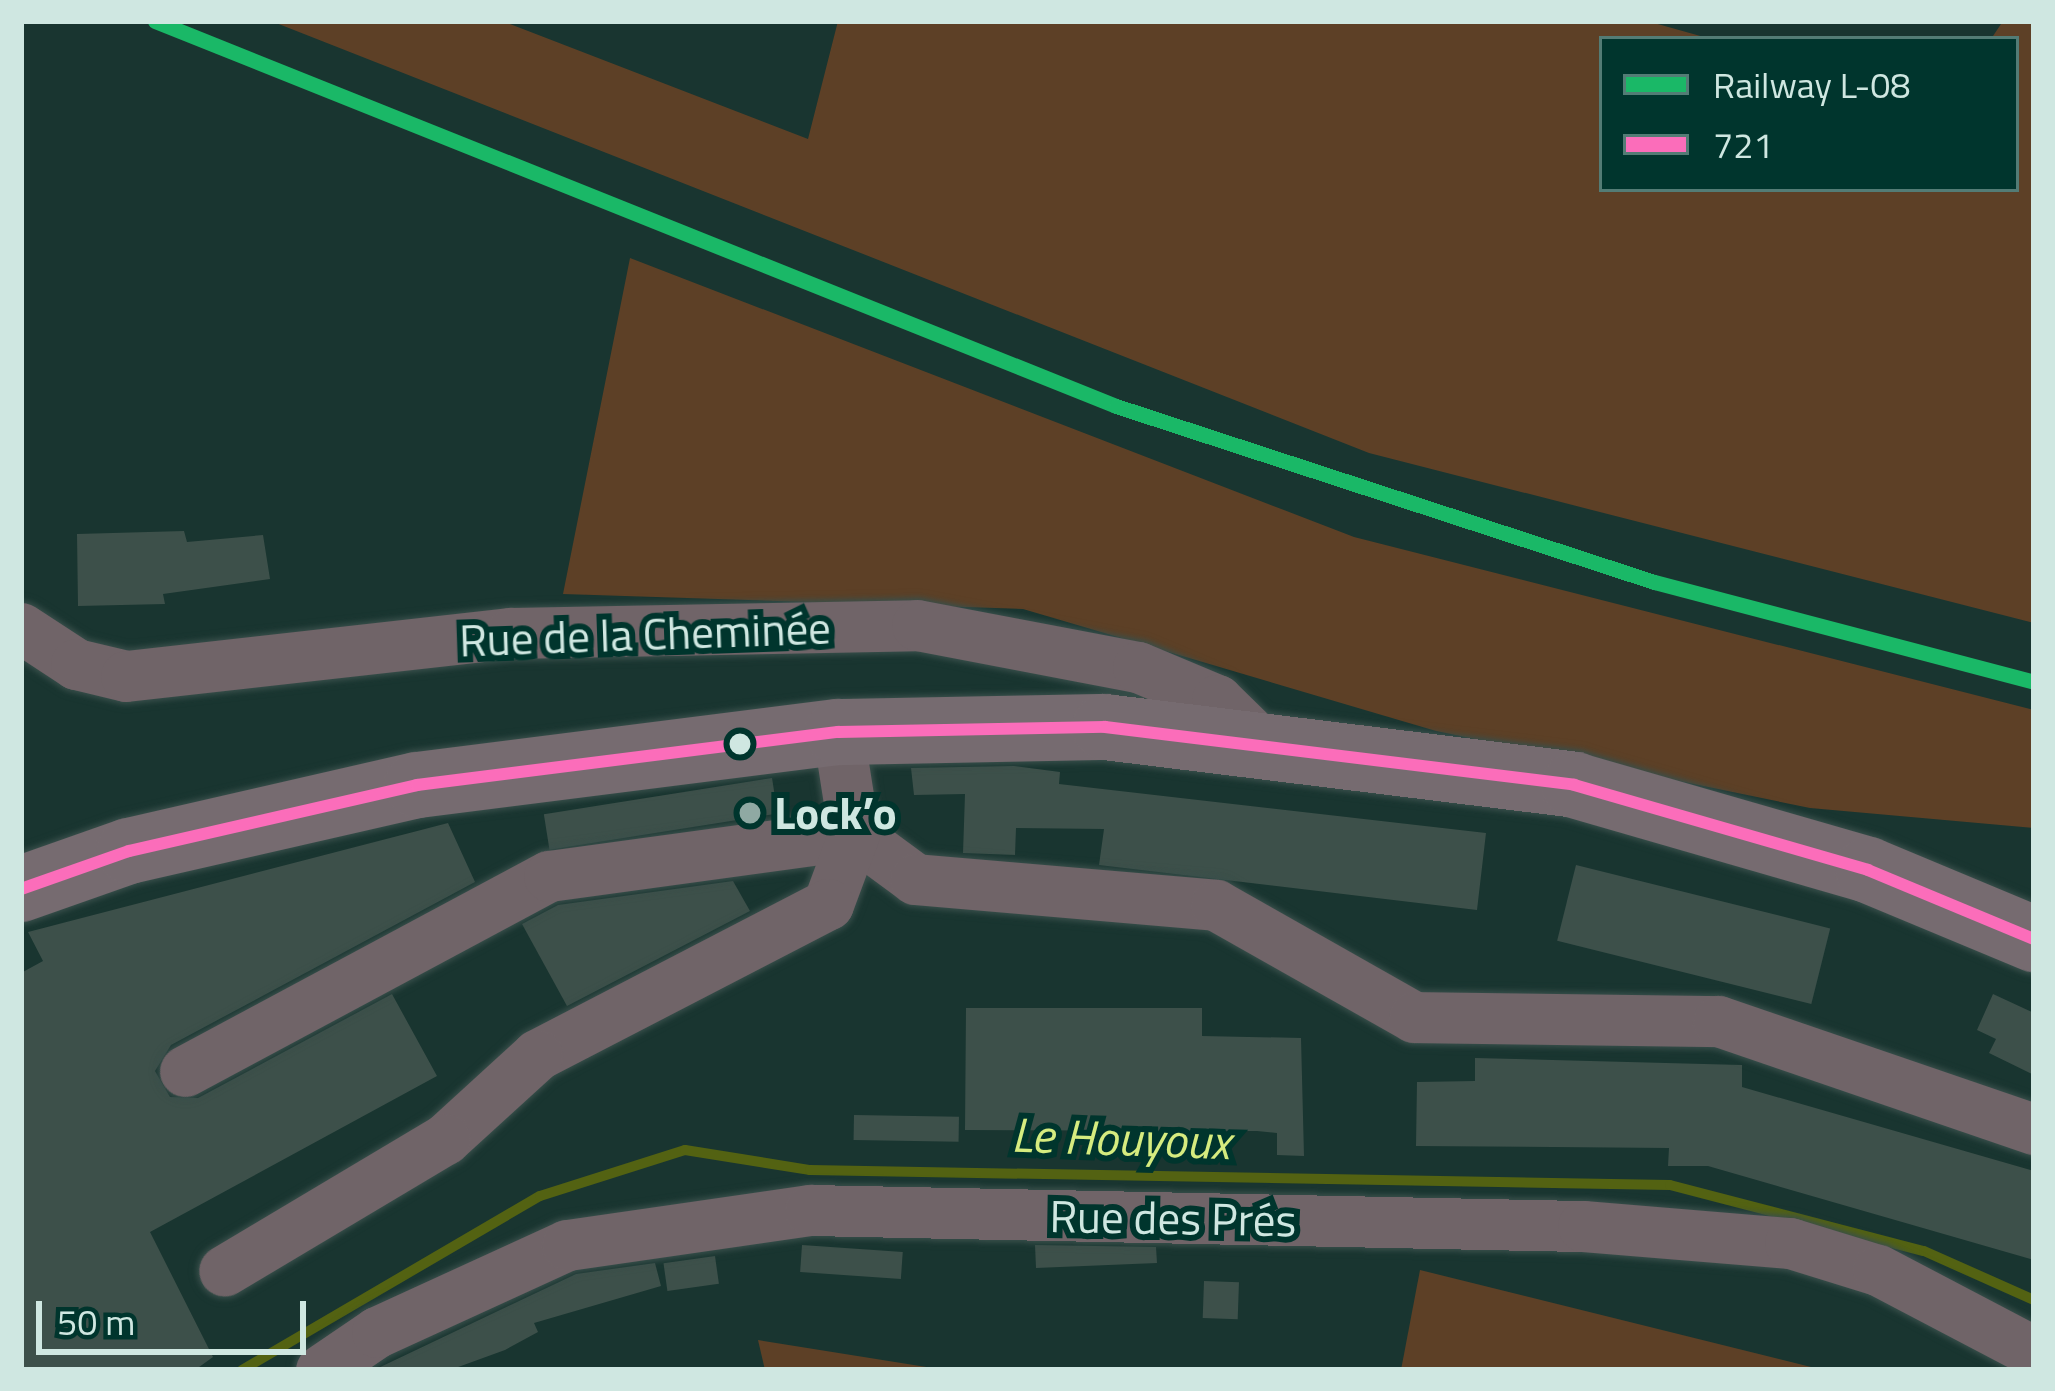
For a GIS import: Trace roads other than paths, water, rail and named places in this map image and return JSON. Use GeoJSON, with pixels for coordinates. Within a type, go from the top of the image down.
{"type":"FeatureCollection","features":[{"type":"Feature","properties":{"kind":"main road"},"geometry":{"type":"LineString","coordinates":[[21,889],[129,851],[417,785],[838,732],[1256,738],[1507,772],[1663,807],[1868,870],[2034,939]]}},
{"type":"Feature","properties":{"kind":"street","name":"Rue de la Cheminée"},"geometry":{"type":"LineString","coordinates":[[21,628],[76,664],[126,676],[511,634],[917,625],[1138,667],[1217,700],[1256,738]]}},
{"type":"Feature","properties":{"kind":"street"},"geometry":{"type":"LineString","coordinates":[[224,1271],[445,1139],[537,1055],[828,904],[854,834],[838,732]]}},
{"type":"Feature","properties":{"kind":"street"},"geometry":{"type":"LineString","coordinates":[[185,1071],[549,876],[854,834],[915,879],[1216,904],[1414,1016],[1718,1022],[2034,1129]]}},
{"type":"Feature","properties":{"kind":"street","name":"Rue des Prés"},"geometry":{"type":"LineString","coordinates":[[321,1370],[376,1332],[567,1245],[810,1210],[1582,1226],[1790,1243],[1878,1270],[2034,1352]]}},
{"type":"Feature","properties":{"kind":"waterway","name":"Le Houyoux"},"geometry":{"type":"LineString","coordinates":[[242,1370],[540,1196],[685,1150],[810,1170],[1670,1185],[1924,1251],[2034,1300]]}},
{"type":"Feature","properties":{"kind":"rail line","name":"L-08"},"geometry":{"type":"LineString","coordinates":[[155,21],[1116,406],[1654,582],[2034,682]]}},
{"type":"Feature","properties":{"kind":"place","name":"Lock’o"},"geometry":{"type":"Point","coordinates":[750,813]}}]}
